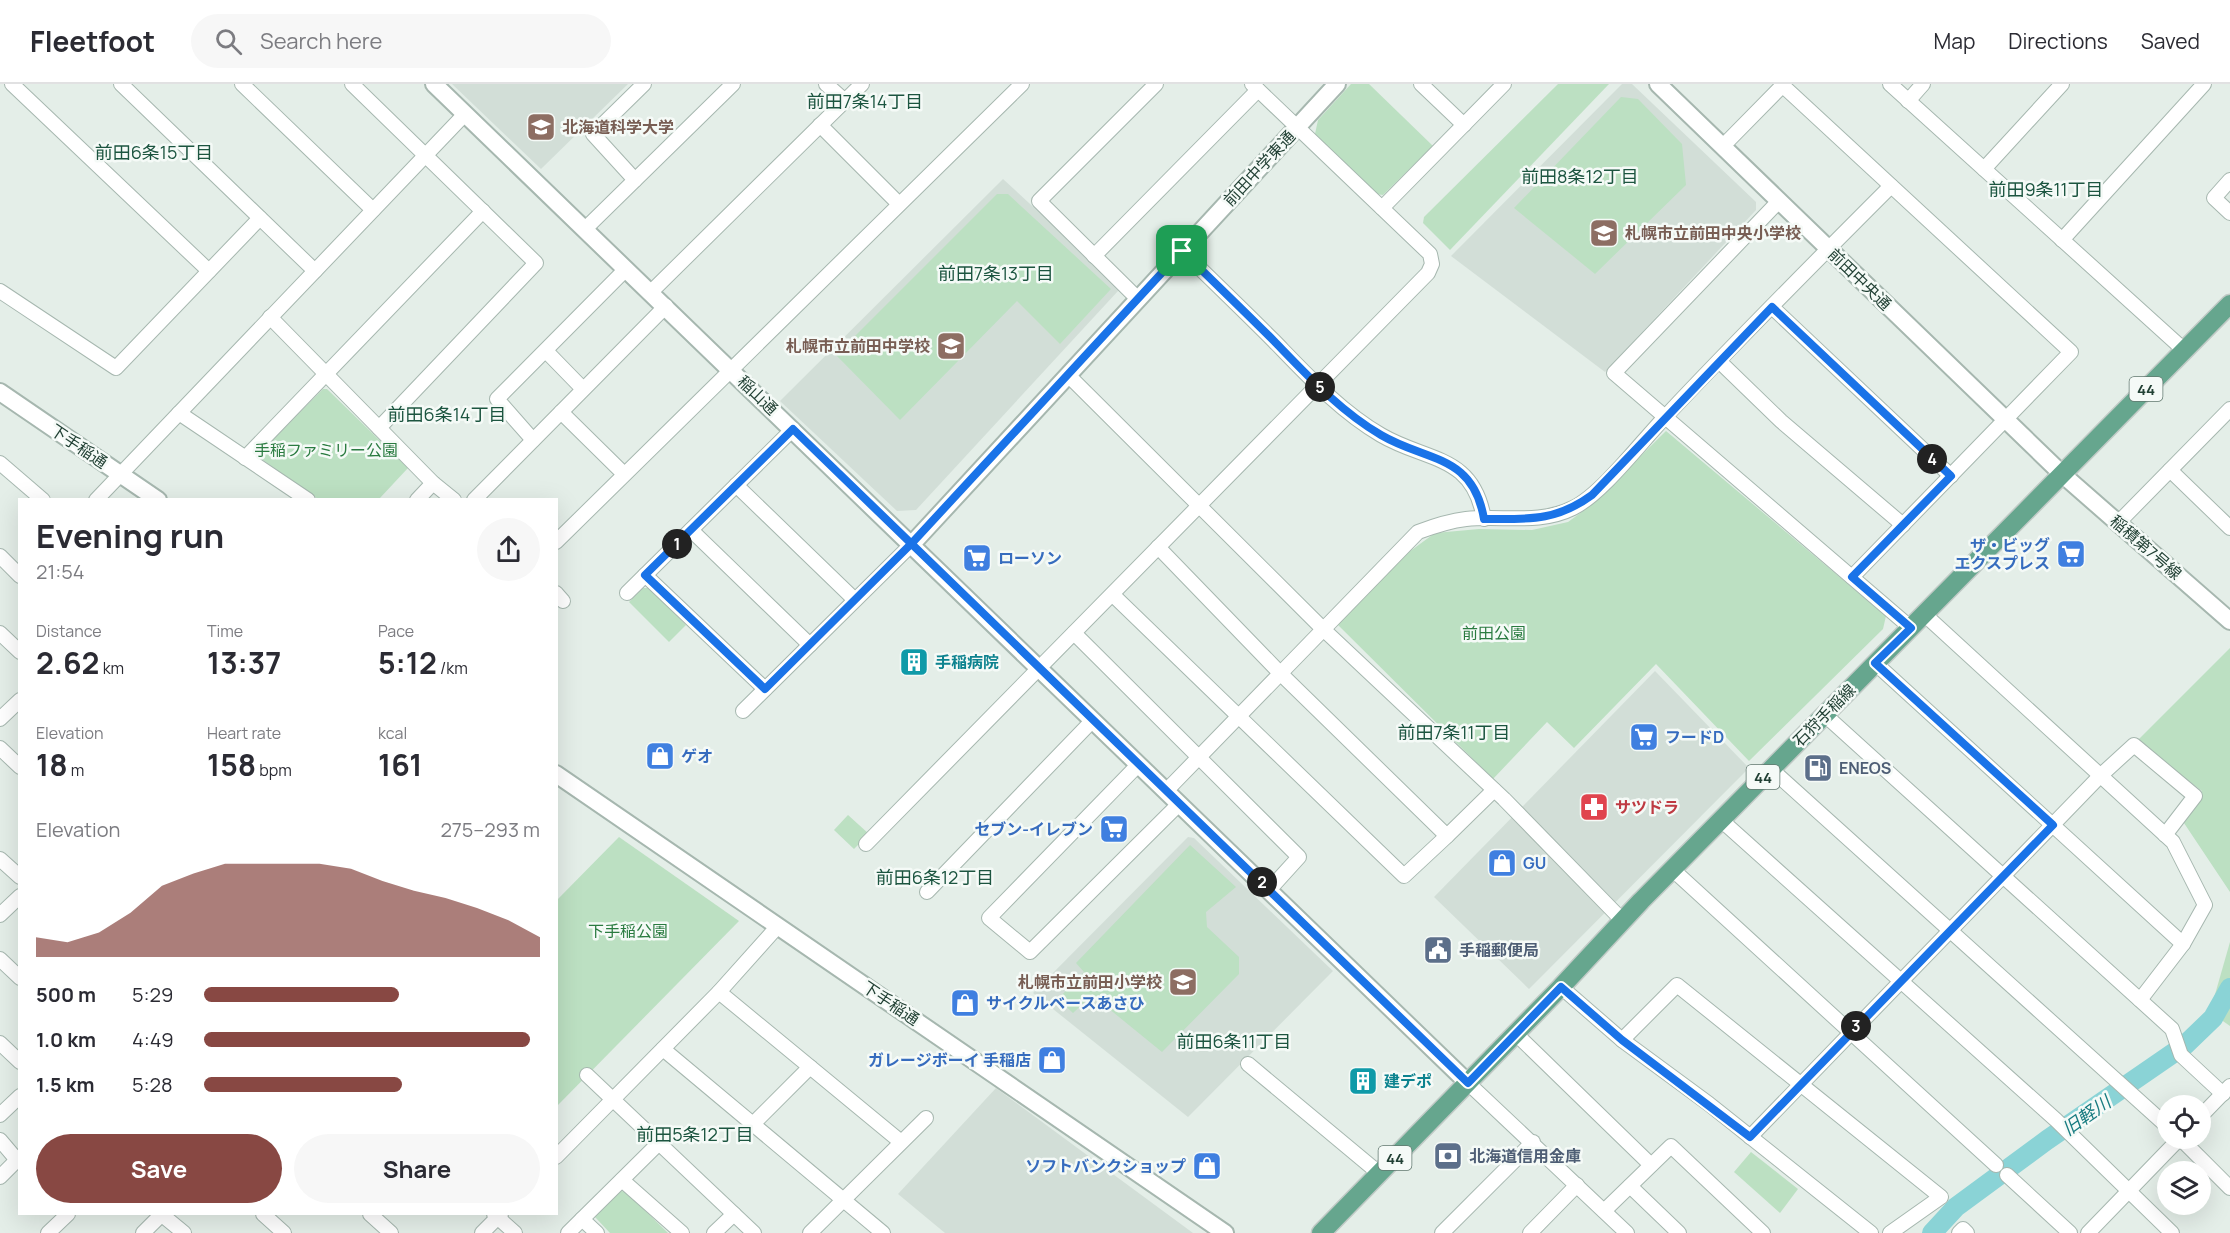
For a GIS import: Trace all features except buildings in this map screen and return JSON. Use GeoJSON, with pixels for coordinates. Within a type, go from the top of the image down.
{"type":"FeatureCollection","features":[{"type":"Feature","properties":{"kind":"main road","name":"石狩手稲線"},"geometry":{"type":"LineString","coordinates":[[1321,1233],[1624,922],[1672,869],[2230,304]]}},
{"type":"Feature","properties":{"kind":"street"},"geometry":{"type":"LineString","coordinates":[[12,84],[209,271]]}},
{"type":"Feature","properties":{"kind":"street"},"geometry":{"type":"LineString","coordinates":[[121,84],[315,271]]}},
{"type":"Feature","properties":{"kind":"street"},"geometry":{"type":"LineString","coordinates":[[243,84],[374,210]]}},
{"type":"Feature","properties":{"kind":"street"},"geometry":{"type":"LineString","coordinates":[[352,84],[536,263],[379,428]]}},
{"type":"Feature","properties":{"kind":"street","name":"稲山通"},"geometry":{"type":"LineString","coordinates":[[434,84],[912,543],[1040,670],[1270,889],[1468,1083]]}},
{"type":"Feature","properties":{"kind":"street"},"geometry":{"type":"LineString","coordinates":[[635,180],[593,134],[644,84]]}},
{"type":"Feature","properties":{"kind":"street"},"geometry":{"type":"LineString","coordinates":[[585,229],[733,84]]}},
{"type":"Feature","properties":{"kind":"street"},"geometry":{"type":"LineString","coordinates":[[826,84],[845,101]]}},
{"type":"Feature","properties":{"kind":"street"},"geometry":{"type":"LineString","coordinates":[[651,292],[862,84]]}},
{"type":"Feature","properties":{"kind":"street"},"geometry":{"type":"LineString","coordinates":[[558,540],[730,368],[1022,84]]}},
{"type":"Feature","properties":{"kind":"street"},"geometry":{"type":"LineString","coordinates":[[1138,299],[1039,201],[1156,84]]}},
{"type":"Feature","properties":{"kind":"street","name":"前田中学東通"},"geometry":{"type":"LineString","coordinates":[[912,543],[1337,84]]}},
{"type":"Feature","properties":{"kind":"street"},"geometry":{"type":"LineString","coordinates":[[1421,84],[1464,125]]}},
{"type":"Feature","properties":{"kind":"street"},"geometry":{"type":"LineString","coordinates":[[1382,208],[1504,84]]}},
{"type":"Feature","properties":{"kind":"street","name":"前田中央通"},"geometry":{"type":"LineString","coordinates":[[1659,84],[2062,474]]}},
{"type":"Feature","properties":{"kind":"street"},"geometry":{"type":"LineString","coordinates":[[1723,146],[1783,84],[2071,352],[1852,577]]}},
{"type":"Feature","properties":{"kind":"street"},"geometry":{"type":"LineString","coordinates":[[1890,84],[2184,350]]}},
{"type":"Feature","properties":{"kind":"street"},"geometry":{"type":"LineString","coordinates":[[1908,100],[1923,84]]}},
{"type":"Feature","properties":{"kind":"street"},"geometry":{"type":"LineString","coordinates":[[1984,169],[2062,84]]}},
{"type":"Feature","properties":{"kind":"street"},"geometry":{"type":"LineString","coordinates":[[2062,240],[2204,84]]}},
{"type":"Feature","properties":{"kind":"street"},"geometry":{"type":"LineString","coordinates":[[866,844],[1040,670],[1316,385],[1428,273],[1432,264],[1430,254],[1255,87],[1094,256]]}},
{"type":"Feature","properties":{"kind":"street"},"geometry":{"type":"LineString","coordinates":[[98,498],[465,114]]}},
{"type":"Feature","properties":{"kind":"street"},"geometry":{"type":"LineString","coordinates":[[820,125],[899,204]]}},
{"type":"Feature","properties":{"kind":"street"},"geometry":{"type":"LineString","coordinates":[[2230,180],[2214,198],[2230,213]]}},
{"type":"Feature","properties":{"kind":"street"},"geometry":{"type":"LineString","coordinates":[[1166,790],[1418,532],[1437,525],[1484,519],[1527,520],[1551,516],[1574,508],[1592,495],[1665,416],[1891,186]]}},
{"type":"Feature","properties":{"kind":"street"},"geometry":{"type":"LineString","coordinates":[[1779,201],[1614,373],[1911,628]]}},
{"type":"Feature","properties":{"kind":"street"},"geometry":{"type":"LineString","coordinates":[[245,458],[483,211]]}},
{"type":"Feature","properties":{"kind":"street"},"geometry":{"type":"LineString","coordinates":[[0,291],[116,368],[260,218]]}},
{"type":"Feature","properties":{"kind":"street"},"geometry":{"type":"LineString","coordinates":[[1182,251],[1316,385],[1359,422],[1383,436],[1449,464],[1467,477],[1482,505],[1484,519]]}},
{"type":"Feature","properties":{"kind":"street"},"geometry":{"type":"LineString","coordinates":[[533,440],[497,399],[626,268]]}},
{"type":"Feature","properties":{"kind":"street"},"geometry":{"type":"LineString","coordinates":[[476,498],[666,306]]}},
{"type":"Feature","properties":{"kind":"street"},"geometry":{"type":"LineString","coordinates":[[1772,307],[1951,476]]}},
{"type":"Feature","properties":{"kind":"street"},"geometry":{"type":"LineString","coordinates":[[270,318],[433,483],[452,498]]}},
{"type":"Feature","properties":{"kind":"street"},"geometry":{"type":"LineString","coordinates":[[546,351],[583,389]]}},
{"type":"Feature","properties":{"kind":"street"},"geometry":{"type":"LineString","coordinates":[[1719,361],[1781,421],[1903,525]]}},
{"type":"Feature","properties":{"kind":"street"},"geometry":{"type":"LineString","coordinates":[[1068,375],[1323,629],[1494,790],[1624,922]]}},
{"type":"Feature","properties":{"kind":"street","name":"下手稲通"},"geometry":{"type":"LineString","coordinates":[[0,392],[155,498]]}},
{"type":"Feature","properties":{"kind":"street"},"geometry":{"type":"LineString","coordinates":[[561,412],[624,474]]}},
{"type":"Feature","properties":{"kind":"street"},"geometry":{"type":"LineString","coordinates":[[179,413],[305,498]]}},
{"type":"Feature","properties":{"kind":"street"},"geometry":{"type":"LineString","coordinates":[[2118,523],[2170,470],[2227,419]]}},
{"type":"Feature","properties":{"kind":"street"},"geometry":{"type":"LineString","coordinates":[[627,593],[793,429]]}},
{"type":"Feature","properties":{"kind":"street"},"geometry":{"type":"LineString","coordinates":[[0,464],[41,498]]}},
{"type":"Feature","properties":{"kind":"street"},"geometry":{"type":"LineString","coordinates":[[2170,470],[2230,528]]}},
{"type":"Feature","properties":{"kind":"street","name":"稲積第7号線"},"geometry":{"type":"LineString","coordinates":[[2062,474],[2230,621]]}},
{"type":"Feature","properties":{"kind":"street"},"geometry":{"type":"LineString","coordinates":[[419,498],[433,483]]}},
{"type":"Feature","properties":{"kind":"street"},"geometry":{"type":"LineString","coordinates":[[736,485],[855,600]]}},
{"type":"Feature","properties":{"kind":"street"},"geometry":{"type":"LineString","coordinates":[[690,530],[810,645]]}},
{"type":"Feature","properties":{"kind":"street"},"geometry":{"type":"LineString","coordinates":[[744,711],[912,543]]}},
{"type":"Feature","properties":{"kind":"street"},"geometry":{"type":"LineString","coordinates":[[1158,547],[1280,673],[1448,836]]}},
{"type":"Feature","properties":{"kind":"street"},"geometry":{"type":"LineString","coordinates":[[0,556],[18,574]]}},
{"type":"Feature","properties":{"kind":"street"},"geometry":{"type":"LineString","coordinates":[[645,575],[765,689]]}},
{"type":"Feature","properties":{"kind":"street"},"geometry":{"type":"LineString","coordinates":[[1113,595],[1404,876],[1494,790]]}},
{"type":"Feature","properties":{"kind":"street"},"geometry":{"type":"LineString","coordinates":[[1924,614],[2173,842],[2205,905],[2183,944],[2140,1000]]}},
{"type":"Feature","properties":{"kind":"street"},"geometry":{"type":"LineString","coordinates":[[0,633],[18,650]]}},
{"type":"Feature","properties":{"kind":"street"},"geometry":{"type":"LineString","coordinates":[[1074,633],[1197,758],[1299,857],[1270,889]]}},
{"type":"Feature","properties":{"kind":"street"},"geometry":{"type":"LineString","coordinates":[[1875,663],[2183,944]]}},
{"type":"Feature","properties":{"kind":"street"},"geometry":{"type":"LineString","coordinates":[[0,719],[18,702]]}},
{"type":"Feature","properties":{"kind":"street"},"geometry":{"type":"LineString","coordinates":[[1825,715],[2172,1029],[2181,1055],[2228,1089],[2211,1106]]}},
{"type":"Feature","properties":{"kind":"street"},"geometry":{"type":"LineString","coordinates":[[927,891],[1093,720]]}},
{"type":"Feature","properties":{"kind":"street"},"geometry":{"type":"LineString","coordinates":[[1750,1137],[2100,776],[2134,745],[2195,796],[2165,835]]}},
{"type":"Feature","properties":{"kind":"street"},"geometry":{"type":"LineString","coordinates":[[0,748],[18,765]]}},
{"type":"Feature","properties":{"kind":"street"},"geometry":{"type":"LineString","coordinates":[[1138,765],[989,918],[1030,952],[1179,804]]}},
{"type":"Feature","properties":{"kind":"street"},"geometry":{"type":"LineString","coordinates":[[1771,769],[2157,1117]]}},
{"type":"Feature","properties":{"kind":"street","name":"下手稲通"},"geometry":{"type":"LineString","coordinates":[[558,775],[1225,1233]]}},
{"type":"Feature","properties":{"kind":"street"},"geometry":{"type":"LineString","coordinates":[[1720,820],[2056,1120],[2172,1233]]}},
{"type":"Feature","properties":{"kind":"street"},"geometry":{"type":"LineString","coordinates":[[0,859],[18,876]]}},
{"type":"Feature","properties":{"kind":"street"},"geometry":{"type":"LineString","coordinates":[[1672,869],[1996,1165]]}},
{"type":"Feature","properties":{"kind":"street"},"geometry":{"type":"LineString","coordinates":[[0,915],[18,898]]}},
{"type":"Feature","properties":{"kind":"street"},"geometry":{"type":"LineString","coordinates":[[558,1155],[719,992],[778,926]]}},
{"type":"Feature","properties":{"kind":"street"},"geometry":{"type":"LineString","coordinates":[[0,958],[18,976]]}},
{"type":"Feature","properties":{"kind":"street"},"geometry":{"type":"LineString","coordinates":[[1622,1040],[1677,985],[1941,1197],[1890,1233]]}},
{"type":"Feature","properties":{"kind":"street"},"geometry":{"type":"LineString","coordinates":[[1561,987],[1622,1040],[1871,1233]]}},
{"type":"Feature","properties":{"kind":"street"},"geometry":{"type":"LineString","coordinates":[[719,992],[901,1142]]}},
{"type":"Feature","properties":{"kind":"street"},"geometry":{"type":"LineString","coordinates":[[1516,1034],[1651,1165]]}},
{"type":"Feature","properties":{"kind":"street"},"geometry":{"type":"LineString","coordinates":[[0,1043],[18,1060]]}},
{"type":"Feature","properties":{"kind":"street"},"geometry":{"type":"LineString","coordinates":[[663,1049],[883,1233]]}},
{"type":"Feature","properties":{"kind":"street"},"geometry":{"type":"LineString","coordinates":[[1248,1064],[1380,1174]]}},
{"type":"Feature","properties":{"kind":"street"},"geometry":{"type":"LineString","coordinates":[[753,1124],[810,1067]]}},
{"type":"Feature","properties":{"kind":"street"},"geometry":{"type":"LineString","coordinates":[[587,1076],[754,1233]]}},
{"type":"Feature","properties":{"kind":"street"},"geometry":{"type":"LineString","coordinates":[[1468,1083],[1604,1211],[1619,1230]]}},
{"type":"Feature","properties":{"kind":"street"},"geometry":{"type":"LineString","coordinates":[[0,1115],[18,1098]]}},
{"type":"Feature","properties":{"kind":"street"},"geometry":{"type":"LineString","coordinates":[[810,1233],[926,1118]]}},
{"type":"Feature","properties":{"kind":"street"},"geometry":{"type":"LineString","coordinates":[[0,1140],[18,1159],[0,1177]]}},
{"type":"Feature","properties":{"kind":"street"},"geometry":{"type":"LineString","coordinates":[[1442,1233],[1533,1142]]}},
{"type":"Feature","properties":{"kind":"street"},"geometry":{"type":"LineString","coordinates":[[568,1233],[659,1143]]}},
{"type":"Feature","properties":{"kind":"street"},"geometry":{"type":"LineString","coordinates":[[1604,1211],[1671,1146],[1753,1230]]}},
{"type":"Feature","properties":{"kind":"street"},"geometry":{"type":"LineString","coordinates":[[2088,1233],[2169,1149]]}},
{"type":"Feature","properties":{"kind":"street"},"geometry":{"type":"LineString","coordinates":[[2191,1149],[2230,1188]]}},
{"type":"Feature","properties":{"kind":"street"},"geometry":{"type":"LineString","coordinates":[[2007,1175],[2070,1233]]}},
{"type":"Feature","properties":{"kind":"street"},"geometry":{"type":"LineString","coordinates":[[622,1179],[682,1233]]}},
{"type":"Feature","properties":{"kind":"street"},"geometry":{"type":"LineString","coordinates":[[1530,1233],[1577,1185]]}},
{"type":"Feature","properties":{"kind":"street"},"geometry":{"type":"LineString","coordinates":[[1630,1186],[1679,1233]]}},
{"type":"Feature","properties":{"kind":"street"},"geometry":{"type":"LineString","coordinates":[[714,1233],[734,1214]]}},
{"type":"Feature","properties":{"kind":"street"},"geometry":{"type":"LineString","coordinates":[[48,1233],[67,1215]]}},
{"type":"Feature","properties":{"kind":"street"},"geometry":{"type":"LineString","coordinates":[[143,1233],[161,1215]]}},
{"type":"Feature","properties":{"kind":"street"},"geometry":{"type":"LineString","coordinates":[[163,1215],[184,1233]]}},
{"type":"Feature","properties":{"kind":"street"},"geometry":{"type":"LineString","coordinates":[[263,1215],[284,1233]]}},
{"type":"Feature","properties":{"kind":"street"},"geometry":{"type":"LineString","coordinates":[[371,1215],[391,1233]]}},
{"type":"Feature","properties":{"kind":"street"},"geometry":{"type":"LineString","coordinates":[[482,1233],[498,1215],[515,1233]]}},
{"type":"Feature","properties":{"kind":"street"},"geometry":{"type":"LineString","coordinates":[[582,1219],[597,1233]]}},
{"type":"Feature","properties":{"kind":"street"},"geometry":{"type":"LineString","coordinates":[[1959,1233],[1963,1229],[1967,1233]]}},
{"type":"Feature","properties":{"kind":"shaded area","name":"北海道科学大学"},"geometry":{"type":"Polygon","coordinates":[[[452,84],[628,84],[541,169],[452,84]]]}},
{"type":"Feature","properties":{"kind":"shaded area","name":"札幌市立前田中央小学校"},"geometry":{"type":"Polygon","coordinates":[[[1622,84],[1632,84],[1756,202],[1756,210],[1605,372],[1451,256],[1622,84]]]}},
{"type":"Feature","properties":{"kind":"shaded area","name":"札幌市立前田中学校"},"geometry":{"type":"Polygon","coordinates":[[[1003,179],[1119,286],[1118,291],[916,510],[897,511],[780,401],[1003,179]]]}},
{"type":"Feature","properties":{"kind":"shaded area"},"geometry":{"type":"Polygon","coordinates":[[[1655,671],[1749,768],[1529,989],[1434,897],[1655,671]]]}},
{"type":"Feature","properties":{"kind":"shaded area","name":"札幌市立前田小学校"},"geometry":{"type":"Polygon","coordinates":[[[1188,837],[1194,838],[1333,971],[1188,1117],[1033,993],[1188,837]]]}},
{"type":"Feature","properties":{"kind":"shaded area"},"geometry":{"type":"Polygon","coordinates":[[[996,1088],[1193,1233],[945,1233],[898,1194],[996,1088]]]}},
{"type":"Feature","properties":{"kind":"green space"},"geometry":{"type":"Polygon","coordinates":[[[1351,84],[1369,84],[1433,146],[1383,195],[1376,194],[1315,134],[1318,120],[1351,84]]]}},
{"type":"Feature","properties":{"kind":"green space"},"geometry":{"type":"Polygon","coordinates":[[[1558,84],[1609,84],[1450,250],[1423,223],[1424,217],[1558,84]]]}},
{"type":"Feature","properties":{"kind":"green space"},"geometry":{"type":"Polygon","coordinates":[[[1621,97],[1638,99],[1682,144],[1686,185],[1595,274],[1514,208],[1621,97]]]}},
{"type":"Feature","properties":{"kind":"green space"},"geometry":{"type":"Polygon","coordinates":[[[997,194],[1008,194],[1111,289],[1060,344],[1017,301],[900,420],[836,355],[997,194]]]}},
{"type":"Feature","properties":{"kind":"green space","name":"手稲ファミリー公園"},"geometry":{"type":"Polygon","coordinates":[[[323,389],[327,389],[408,468],[380,498],[317,498],[260,458],[260,453],[323,389]]]}},
{"type":"Feature","properties":{"kind":"green space","name":"前田公園"},"geometry":{"type":"Polygon","coordinates":[[[1666,431],[1886,616],[1883,629],[1749,761],[1656,664],[1574,748],[1547,722],[1493,779],[1337,624],[1398,560],[1435,533],[1479,529],[1532,530],[1568,522],[1590,506],[1666,431]]]}},
{"type":"Feature","properties":{"kind":"green space"},"geometry":{"type":"Polygon","coordinates":[[[643,588],[649,588],[686,625],[669,642],[629,602],[643,588]]]}},
{"type":"Feature","properties":{"kind":"green space"},"geometry":{"type":"Polygon","coordinates":[[[2230,648],[2230,892],[2182,820],[2202,791],[2137,741],[2230,648]]]}},
{"type":"Feature","properties":{"kind":"green space"},"geometry":{"type":"Polygon","coordinates":[[[848,815],[869,834],[854,849],[834,830],[848,815]]]}},
{"type":"Feature","properties":{"kind":"green space","name":"下手稲公園"},"geometry":{"type":"Polygon","coordinates":[[[619,837],[739,921],[558,1105],[558,899],[619,837]]]}},
{"type":"Feature","properties":{"kind":"green space"},"geometry":{"type":"Polygon","coordinates":[[[1190,845],[1236,887],[1206,912],[1207,927],[1239,957],[1239,974],[1162,1052],[1092,995],[1073,1013],[1058,999],[1084,972],[1076,963],[1190,845]]]}},
{"type":"Feature","properties":{"kind":"green space"},"geometry":{"type":"Polygon","coordinates":[[[2230,942],[2230,1026],[2210,1012],[2230,942]]]}},
{"type":"Feature","properties":{"kind":"green space"},"geometry":{"type":"Polygon","coordinates":[[[1751,1152],[1798,1189],[1780,1213],[1734,1172],[1751,1152]]]}},
{"type":"Feature","properties":{"kind":"green space"},"geometry":{"type":"Polygon","coordinates":[[[621,1191],[626,1192],[668,1233],[610,1233],[595,1217],[621,1191]]]}},
{"type":"Feature","properties":{"kind":"waterway","name":"旧軽川"},"geometry":{"type":"LineString","coordinates":[[1932,1233],[1956,1207],[2047,1140],[2185,1045],[2213,1018],[2230,988]]}},
{"type":"Feature","properties":{"kind":"place","name":"北海道科学大学"},"geometry":{"type":"Point","coordinates":[541,127]}},
{"type":"Feature","properties":{"kind":"place","name":"札幌市立前田中央小学校"},"geometry":{"type":"Point","coordinates":[1604,233]}},
{"type":"Feature","properties":{"kind":"place","name":"札幌市立前田中学校"},"geometry":{"type":"Point","coordinates":[951,346]}},
{"type":"Feature","properties":{"kind":"place","name":"ザ・ビッグ エクスプレス"},"geometry":{"type":"Point","coordinates":[2071,554]}},
{"type":"Feature","properties":{"kind":"place","name":"ローソン"},"geometry":{"type":"Point","coordinates":[977,558]}},
{"type":"Feature","properties":{"kind":"place","name":"手稲病院"},"geometry":{"type":"Point","coordinates":[914,662]}},
{"type":"Feature","properties":{"kind":"place","name":"フードD"},"geometry":{"type":"Point","coordinates":[1644,737]}},
{"type":"Feature","properties":{"kind":"place","name":"ゲオ"},"geometry":{"type":"Point","coordinates":[660,756]}},
{"type":"Feature","properties":{"kind":"place","name":"ENEOS"},"geometry":{"type":"Point","coordinates":[1818,768]}},
{"type":"Feature","properties":{"kind":"place","name":"サツドラ"},"geometry":{"type":"Point","coordinates":[1594,807]}},
{"type":"Feature","properties":{"kind":"place","name":"セブン-イレブン"},"geometry":{"type":"Point","coordinates":[1114,829]}},
{"type":"Feature","properties":{"kind":"place","name":"GU"},"geometry":{"type":"Point","coordinates":[1502,863]}},
{"type":"Feature","properties":{"kind":"place","name":"手稲郵便局"},"geometry":{"type":"Point","coordinates":[1438,950]}},
{"type":"Feature","properties":{"kind":"place","name":"札幌市立前田小学校"},"geometry":{"type":"Point","coordinates":[1183,982]}},
{"type":"Feature","properties":{"kind":"place","name":"サイクルベースあさひ"},"geometry":{"type":"Point","coordinates":[965,1003]}},
{"type":"Feature","properties":{"kind":"place","name":"ガレージボーイ 手稲店"},"geometry":{"type":"Point","coordinates":[1052,1060]}},
{"type":"Feature","properties":{"kind":"place","name":"建デポ"},"geometry":{"type":"Point","coordinates":[1363,1081]}},
{"type":"Feature","properties":{"kind":"place","name":"北海道信用金庫"},"geometry":{"type":"Point","coordinates":[1448,1156]}},
{"type":"Feature","properties":{"kind":"place","name":"ソフトバンクショップ"},"geometry":{"type":"Point","coordinates":[1207,1166]}},
{"type":"Feature","properties":{"kind":"district","name":"前田7条14丁目"},"geometry":{"type":"Point","coordinates":[865,101]}},
{"type":"Feature","properties":{"kind":"district","name":"前田6条15丁目"},"geometry":{"type":"Point","coordinates":[154,152]}},
{"type":"Feature","properties":{"kind":"district","name":"前田8条12丁目"},"geometry":{"type":"Point","coordinates":[1580,176]}},
{"type":"Feature","properties":{"kind":"district","name":"前田9条11丁目"},"geometry":{"type":"Point","coordinates":[2046,189]}},
{"type":"Feature","properties":{"kind":"district","name":"前田7条13丁目"},"geometry":{"type":"Point","coordinates":[996,273]}},
{"type":"Feature","properties":{"kind":"district","name":"前田6条14丁目"},"geometry":{"type":"Point","coordinates":[447,414]}},
{"type":"Feature","properties":{"kind":"district","name":"前田7条11丁目"},"geometry":{"type":"Point","coordinates":[1454,732]}},
{"type":"Feature","properties":{"kind":"district","name":"前田6条12丁目"},"geometry":{"type":"Point","coordinates":[935,877]}},
{"type":"Feature","properties":{"kind":"district","name":"前田6条11丁目"},"geometry":{"type":"Point","coordinates":[1234,1041]}},
{"type":"Feature","properties":{"kind":"district","name":"前田5条12丁目"},"geometry":{"type":"Point","coordinates":[695,1134]}},
{"type":"Feature","properties":{"kind":"route"},"geometry":{"type":"LineString","coordinates":[[1182,251],[912,543],[765,689],[645,575],[793,429],[912,543],[1138,765],[1270,889],[1468,1083],[1561,987],[1622,1040],[1750,1137],[2053,825],[1875,663],[1911,628],[1852,577],[1951,476],[1772,307],[1665,416],[1592,495],[1574,508],[1551,516],[1527,520],[1484,519],[1482,505],[1467,477],[1449,464],[1407,448],[1359,422],[1316,385],[1182,251]]}}]}
